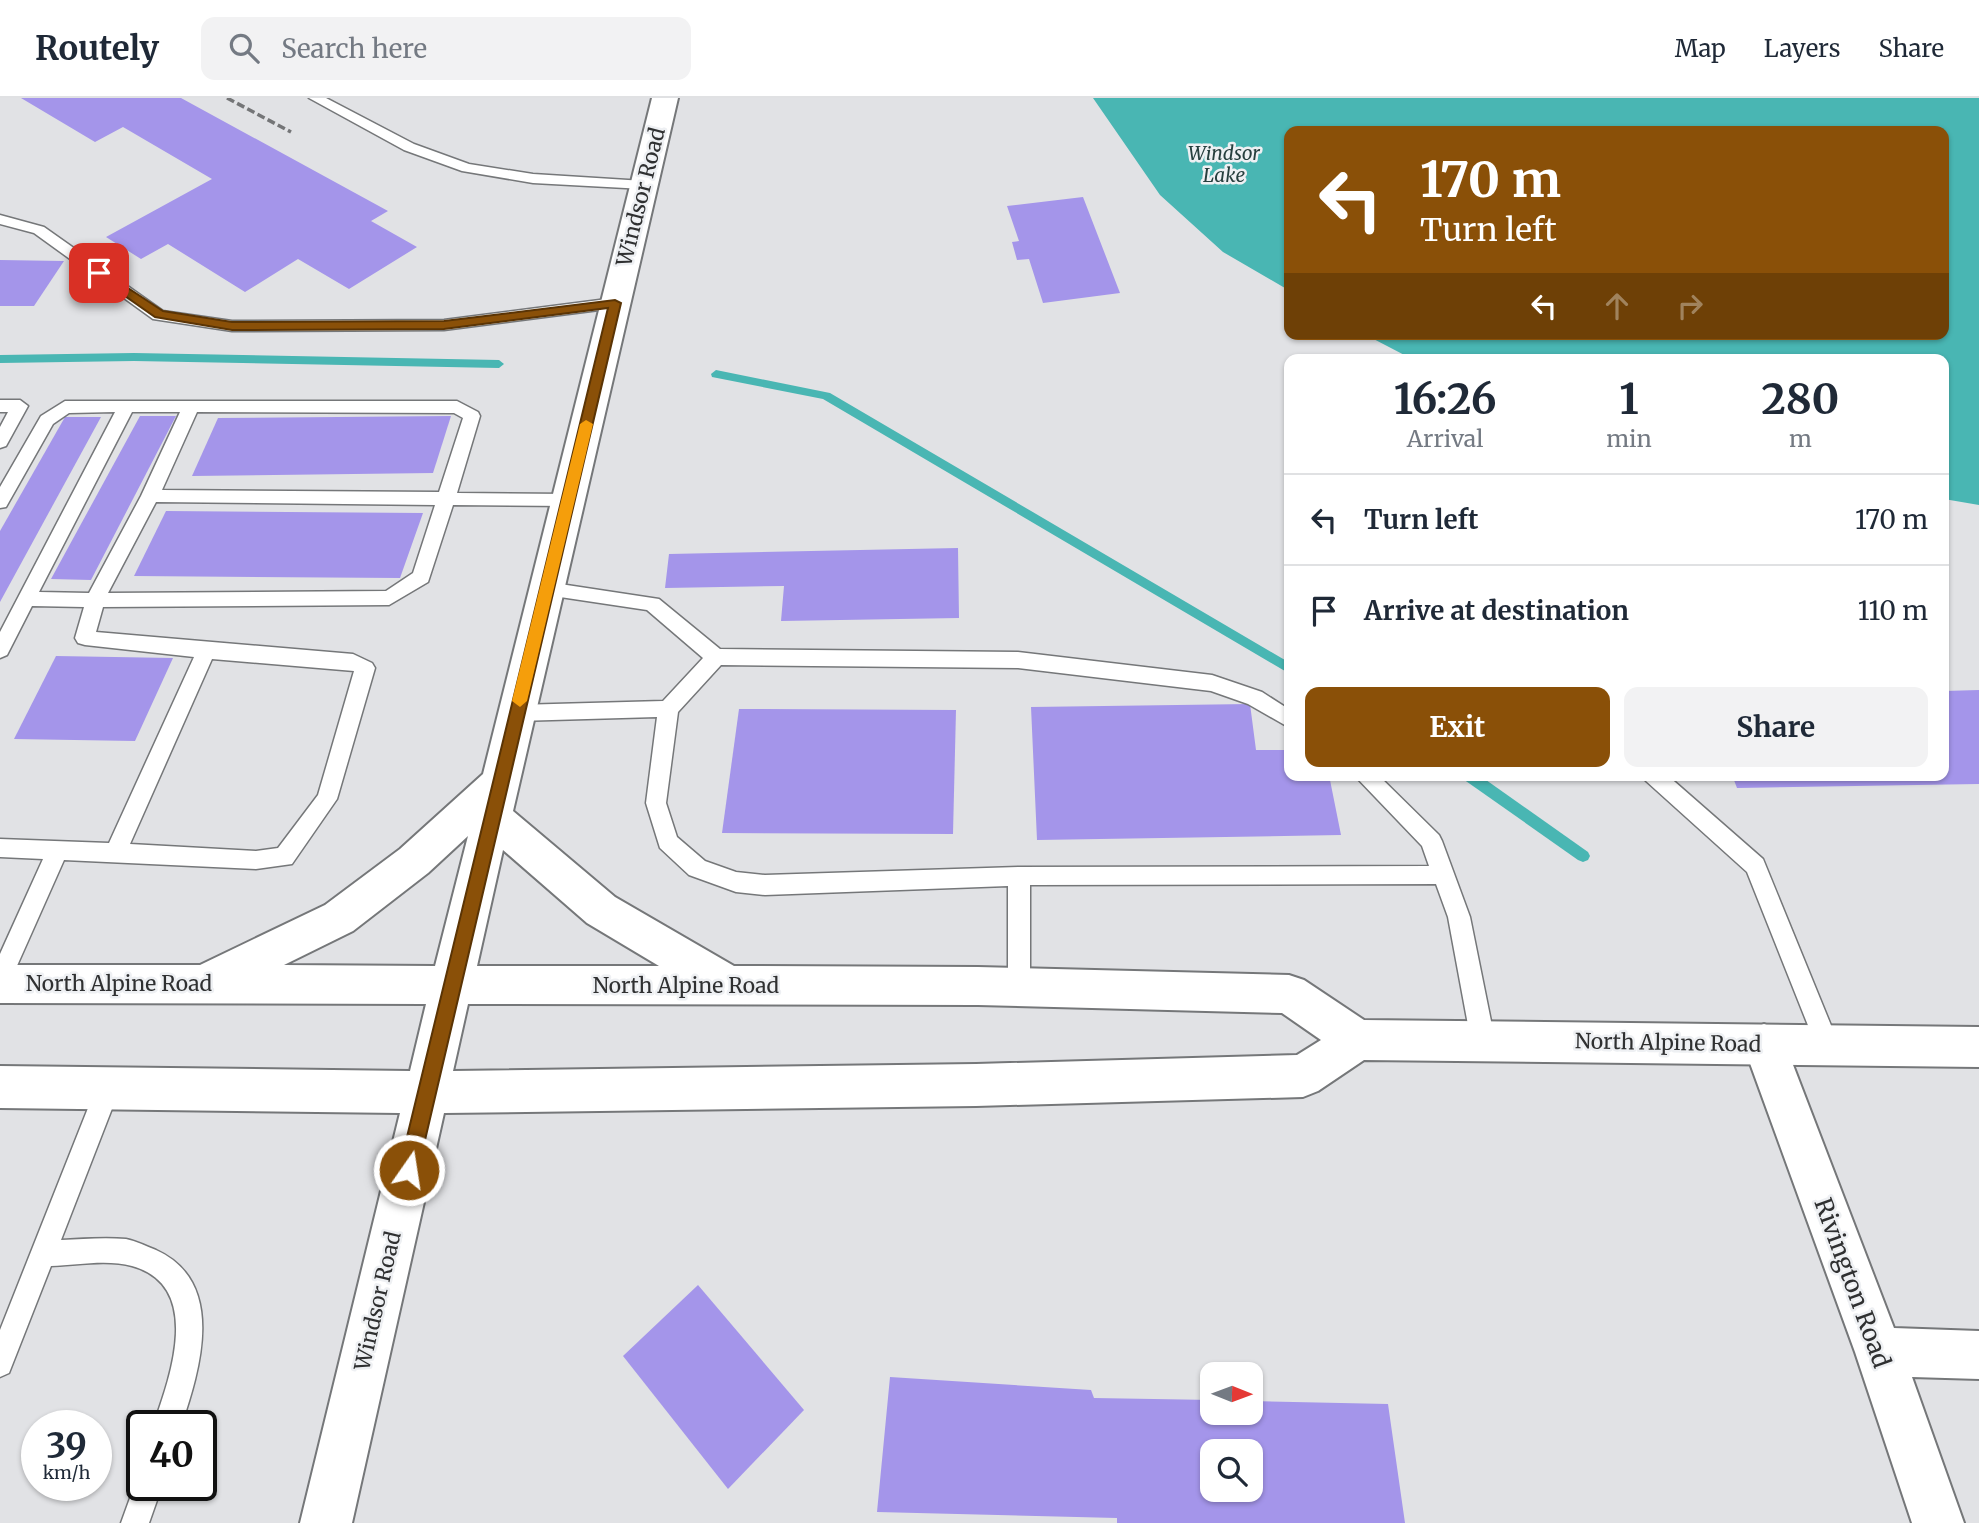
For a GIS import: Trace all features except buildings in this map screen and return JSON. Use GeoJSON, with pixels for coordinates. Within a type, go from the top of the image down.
{"type":"FeatureCollection","features":[{"type":"Feature","properties":{"kind":"main road","name":"Windsor Road"},"geometry":{"type":"LineString","coordinates":[[326,1523],[451,987],[665,98]]}},
{"type":"Feature","properties":{"kind":"main road"},"geometry":{"type":"LineString","coordinates":[[202,985],[339,918],[496,800],[601,910],[730,986]]}},
{"type":"Feature","properties":{"kind":"main road","name":"North Alpine Road"},"geometry":{"type":"LineString","coordinates":[[0,982],[451,987],[1019,987],[1289,994],[1358,1040],[1979,1047]]}},
{"type":"Feature","properties":{"kind":"main road"},"geometry":{"type":"LineString","coordinates":[[0,1087],[427,1092],[963,1085],[1303,1076],[1358,1040]]}},
{"type":"Feature","properties":{"kind":"main road","name":"Rivington Road"},"geometry":{"type":"LineString","coordinates":[[1764,1044],[1879,1353],[1938,1523]]}},
{"type":"Feature","properties":{"kind":"main road"},"geometry":{"type":"LineString","coordinates":[[1879,1353],[1979,1355]]}},
{"type":"Feature","properties":{"kind":"lane"},"geometry":{"type":"LineString","coordinates":[[316,98],[420,151],[467,168],[520,176],[644,186]]}},
{"type":"Feature","properties":{"kind":"lane"},"geometry":{"type":"LineString","coordinates":[[0,219],[39,230],[159,315],[232,326],[444,325],[615,303]]}},
{"type":"Feature","properties":{"kind":"lane"},"geometry":{"type":"LineString","coordinates":[[0,406],[20,406],[0,442]]}},
{"type":"Feature","properties":{"kind":"lane"},"geometry":{"type":"LineString","coordinates":[[0,848],[256,860],[284,857],[327,799],[365,668],[353,662],[205,651],[85,638],[95,600],[150,496],[191,406]]}},
{"type":"Feature","properties":{"kind":"lane"},"geometry":{"type":"LineString","coordinates":[[0,502],[47,420],[65,407],[457,407],[472,416],[421,577],[390,598],[26,599]]}},
{"type":"Feature","properties":{"kind":"lane"},"geometry":{"type":"LineString","coordinates":[[0,650],[126,407]]}},
{"type":"Feature","properties":{"kind":"lane"},"geometry":{"type":"LineString","coordinates":[[150,496],[568,500]]}},
{"type":"Feature","properties":{"kind":"lane"},"geometry":{"type":"LineString","coordinates":[[547,589],[652,604],[716,657],[1018,660],[1212,683],[1255,698],[1284,716]]}},
{"type":"Feature","properties":{"kind":"lane"},"geometry":{"type":"LineString","coordinates":[[115,853],[151,778],[205,651]]}},
{"type":"Feature","properties":{"kind":"lane"},"geometry":{"type":"LineString","coordinates":[[716,657],[668,709],[656,803],[668,842],[696,868],[736,882],[765,885],[1019,876],[1444,875]]}},
{"type":"Feature","properties":{"kind":"lane"},"geometry":{"type":"LineString","coordinates":[[517,713],[668,709]]}},
{"type":"Feature","properties":{"kind":"lane"},"geometry":{"type":"LineString","coordinates":[[1370,781],[1431,841],[1459,917],[1483,1041]]}},
{"type":"Feature","properties":{"kind":"lane"},"geometry":{"type":"LineString","coordinates":[[1660,781],[1755,866],[1827,1045]]}},
{"type":"Feature","properties":{"kind":"lane"},"geometry":{"type":"LineString","coordinates":[[0,982],[58,850]]}},
{"type":"Feature","properties":{"kind":"lane"},"geometry":{"type":"LineString","coordinates":[[1019,876],[1019,987]]}},
{"type":"Feature","properties":{"kind":"lane"},"geometry":{"type":"LineString","coordinates":[[0,1364],[108,1088]]}},
{"type":"Feature","properties":{"kind":"lane"},"geometry":{"type":"LineString","coordinates":[[43,1252],[133,1254],[159,1263],[177,1283],[188,1306],[191,1338],[186,1368],[172,1410]]}},
{"type":"Feature","properties":{"kind":"lane"},"geometry":{"type":"LineString","coordinates":[[135,1523],[143,1501]]}},
{"type":"Feature","properties":{"kind":"water","name":"Windsor Lake"},"geometry":{"type":"Polygon","coordinates":[[[1093,98],[1979,98],[1979,505],[1949,500],[1949,354],[1402,354],[1376,340],[1949,340],[1949,126],[1284,126],[1284,288],[1223,252],[1160,195],[1093,98]]]}},
{"type":"Feature","properties":{"kind":"waterway"},"geometry":{"type":"LineString","coordinates":[[0,359],[134,357],[499,364]]}},
{"type":"Feature","properties":{"kind":"waterway"},"geometry":{"type":"LineString","coordinates":[[716,374],[826,396],[1284,665]]}},
{"type":"Feature","properties":{"kind":"waterway"},"geometry":{"type":"LineString","coordinates":[[1477,781],[1583,856]]}},
{"type":"Feature","properties":{"kind":"railway"},"geometry":{"type":"LineString","coordinates":[[227,98],[291,132]]}},
{"type":"Feature","properties":{"kind":"slow traffic"},"geometry":{"type":"LineString","coordinates":[[520,701],[586,424]]}},
{"type":"Feature","properties":{"kind":"route"},"geometry":{"type":"LineString","coordinates":[[99,273],[159,315],[232,326],[444,325],[615,303],[409,1170]]}}]}
